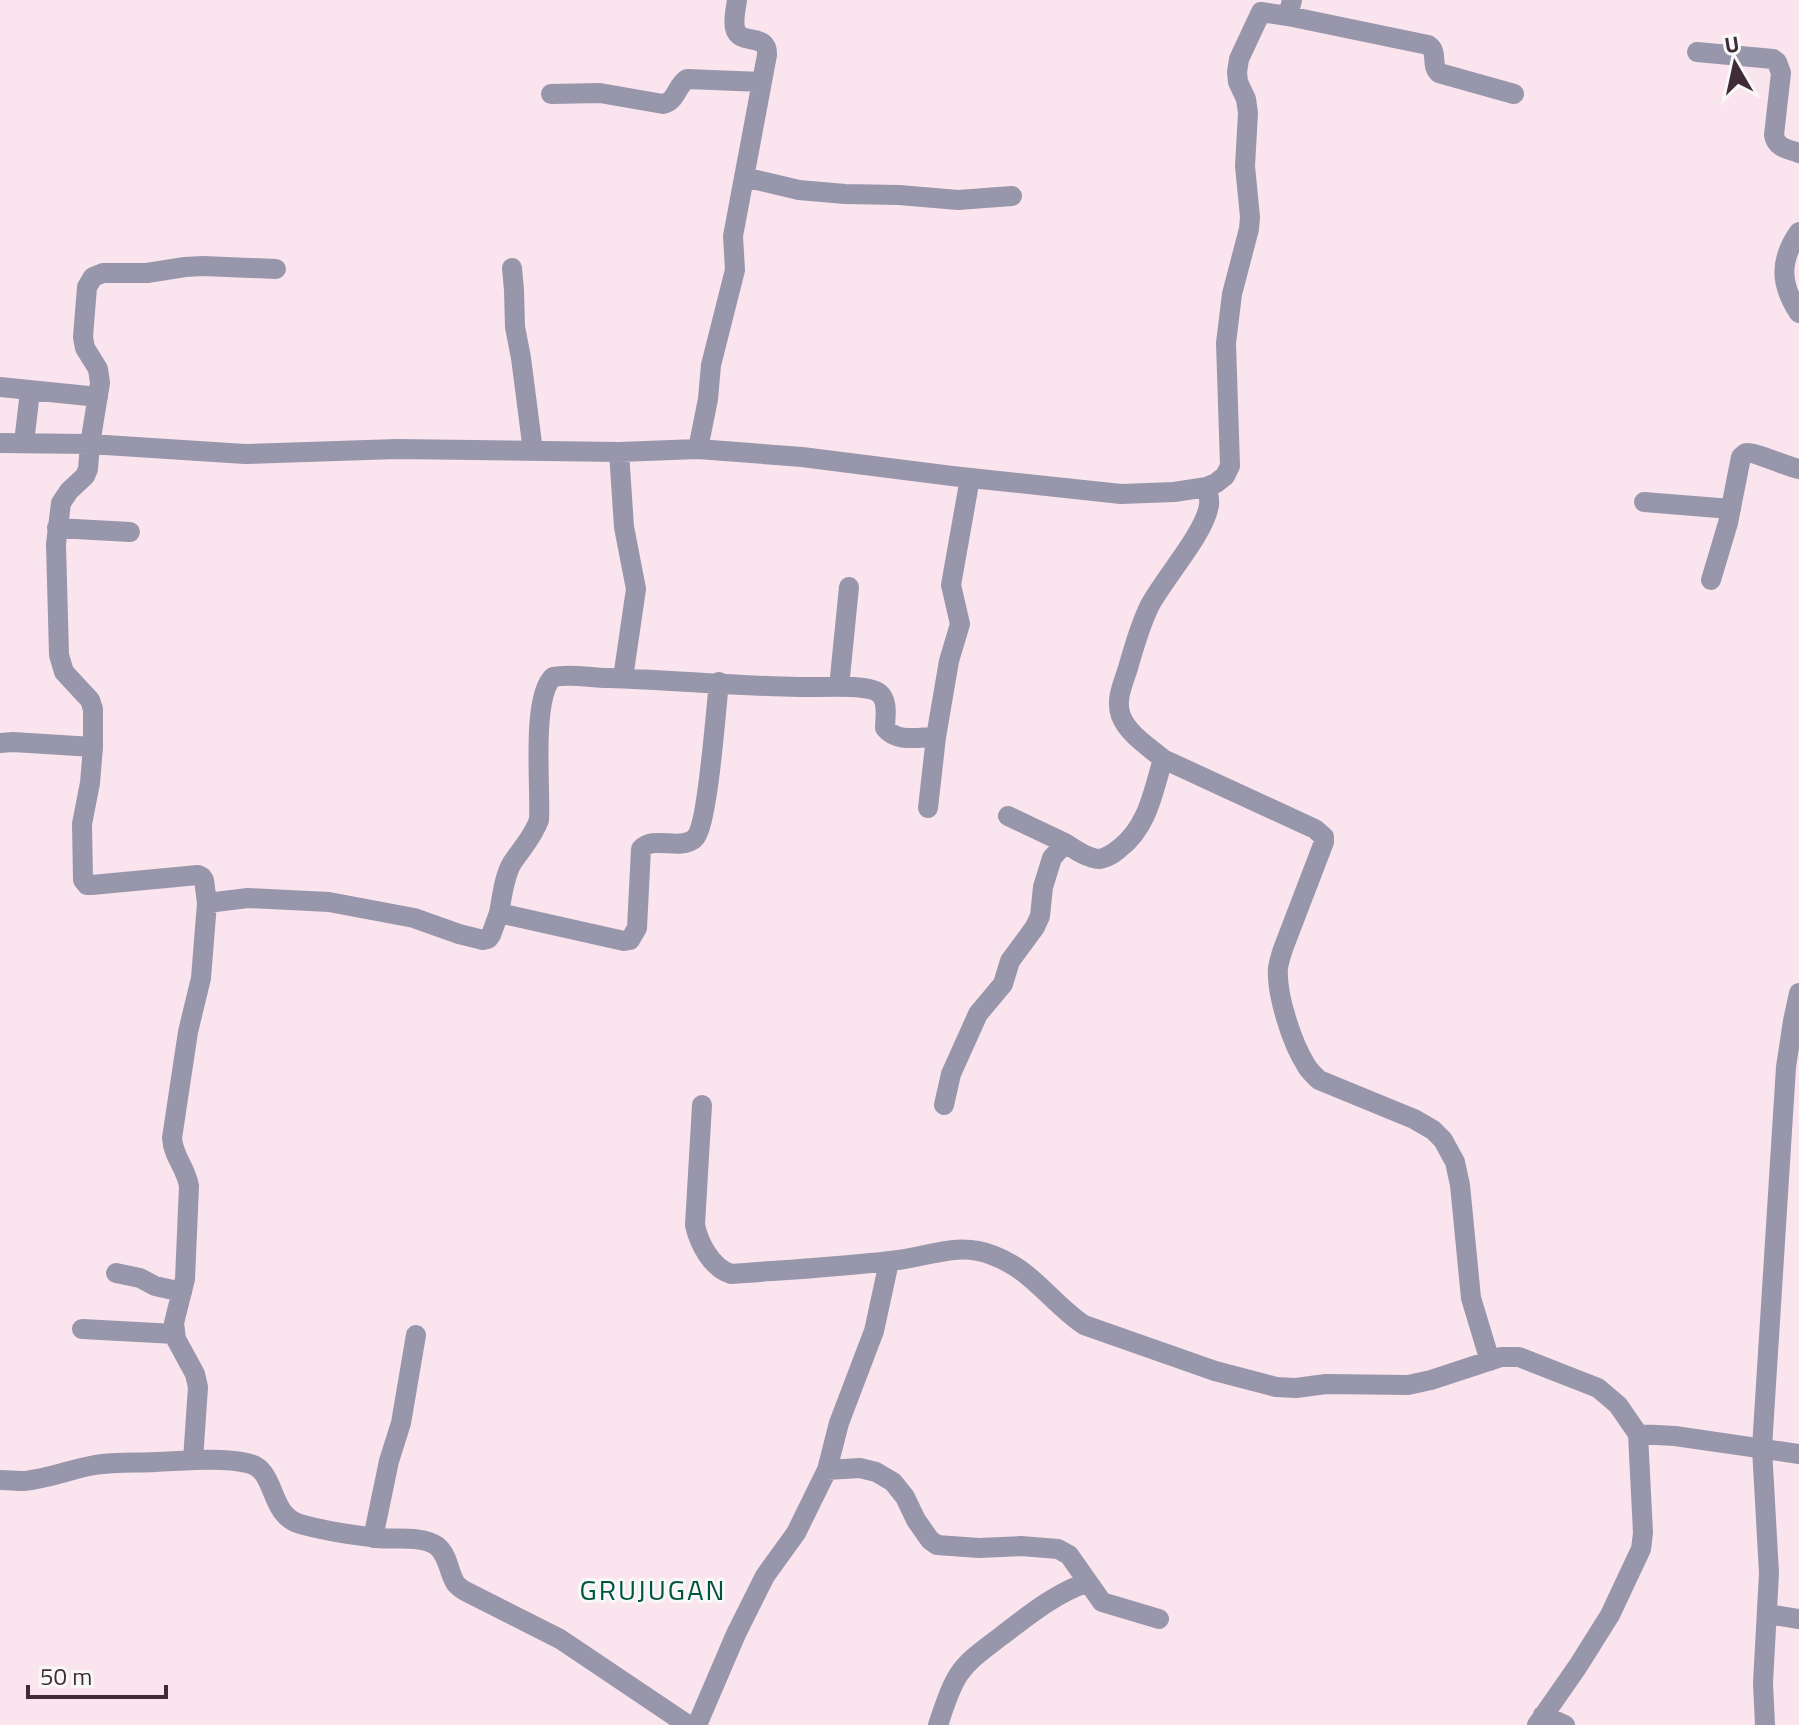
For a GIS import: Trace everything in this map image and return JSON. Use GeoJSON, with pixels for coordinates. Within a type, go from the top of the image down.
{"type":"FeatureCollection","features":[{"type":"Feature","properties":{"kind":"street"},"geometry":{"type":"LineString","coordinates":[[698,449],[711,365],[735,270],[733,236],[767,48],[763,43],[737,33],[734,23],[737,0]]}},
{"type":"Feature","properties":{"kind":"street"},"geometry":{"type":"LineString","coordinates":[[0,443],[90,444],[245,454],[397,449],[619,452],[698,449],[802,457],[1121,494],[1207,487],[1225,476],[1230,466],[1227,328],[1250,217],[1245,166],[1248,113],[1237,72],[1239,59],[1262,6],[1290,8],[1428,45],[1434,53],[1434,65],[1439,73],[1514,94]]}},
{"type":"Feature","properties":{"kind":"street"},"geometry":{"type":"LineString","coordinates":[[1697,52],[1773,59],[1777,62],[1781,73],[1775,142],[1799,153]]}},
{"type":"Feature","properties":{"kind":"street"},"geometry":{"type":"LineString","coordinates":[[551,94],[600,93],[663,104],[673,99],[680,84],[687,79],[762,82]]}},
{"type":"Feature","properties":{"kind":"street"},"geometry":{"type":"LineString","coordinates":[[744,177],[799,190],[867,196],[899,195],[958,200],[1012,196]]}},
{"type":"Feature","properties":{"kind":"street"},"geometry":{"type":"LineString","coordinates":[[1799,232],[1784,266],[1784,282],[1799,313]]}},
{"type":"Feature","properties":{"kind":"street"},"geometry":{"type":"LineString","coordinates":[[193,1460],[198,1387],[195,1374],[175,1334],[174,1323],[185,1279],[189,1186],[188,1176],[173,1151],[172,1138],[188,1032],[201,978],[207,903],[204,880],[198,875],[92,885],[85,883],[82,824],[90,783],[93,709],[90,700],[64,672],[59,655],[57,528],[61,503],[88,469],[100,377],[85,348],[83,337],[87,287],[93,277],[103,273],[147,273],[194,266],[276,269]]}},
{"type":"Feature","properties":{"kind":"street"},"geometry":{"type":"LineString","coordinates":[[512,268],[515,327],[533,451]]}},
{"type":"Feature","properties":{"kind":"street"},"geometry":{"type":"LineString","coordinates":[[0,387],[98,397]]}},
{"type":"Feature","properties":{"kind":"street"},"geometry":{"type":"LineString","coordinates":[[24,443],[30,391]]}},
{"type":"Feature","properties":{"kind":"street"},"geometry":{"type":"LineString","coordinates":[[619,452],[624,527],[636,589],[623,678]]}},
{"type":"Feature","properties":{"kind":"street"},"geometry":{"type":"LineString","coordinates":[[1711,580],[1728,523],[1741,457],[1746,453],[1756,453],[1781,465],[1799,469]]}},
{"type":"Feature","properties":{"kind":"street"},"geometry":{"type":"LineString","coordinates":[[928,808],[949,661],[960,624],[951,585],[970,478]]}},
{"type":"Feature","properties":{"kind":"street"},"geometry":{"type":"LineString","coordinates":[[1207,487],[1210,500],[1205,517],[1151,605],[1139,632],[1120,692],[1120,713],[1132,733],[1163,759],[1315,829],[1324,837],[1278,967],[1284,1010],[1299,1052],[1307,1068],[1319,1080],[1414,1119],[1443,1140],[1455,1162],[1460,1185],[1471,1298],[1483,1364]]}},
{"type":"Feature","properties":{"kind":"street"},"geometry":{"type":"LineString","coordinates":[[1644,502],[1731,509]]}},
{"type":"Feature","properties":{"kind":"street"},"geometry":{"type":"LineString","coordinates":[[57,528],[130,532]]}},
{"type":"Feature","properties":{"kind":"street"},"geometry":{"type":"LineString","coordinates":[[839,687],[849,587]]}},
{"type":"Feature","properties":{"kind":"street"},"geometry":{"type":"LineString","coordinates":[[207,903],[248,898],[329,902],[414,918],[459,934],[488,939],[499,913],[506,876],[534,835],[539,820],[540,713],[545,688],[553,677],[870,690],[879,693],[885,702],[885,728],[889,734],[897,737],[936,737]]}},
{"type":"Feature","properties":{"kind":"street"},"geometry":{"type":"LineString","coordinates":[[499,913],[630,940],[637,928],[641,849],[648,843],[688,842],[697,835],[701,825],[719,682]]}},
{"type":"Feature","properties":{"kind":"street"},"geometry":{"type":"LineString","coordinates":[[0,743],[93,747]]}},
{"type":"Feature","properties":{"kind":"street"},"geometry":{"type":"LineString","coordinates":[[1008,816],[1092,858],[1110,856],[1131,839],[1143,823],[1163,759]]}},
{"type":"Feature","properties":{"kind":"street"},"geometry":{"type":"LineString","coordinates":[[944,1105],[951,1074],[978,1014],[1003,984],[1010,961],[1035,927],[1052,858],[1065,843]]}},
{"type":"Feature","properties":{"kind":"street"},"geometry":{"type":"LineString","coordinates":[[1765,1725],[1763,1683],[1769,1573],[1762,1448],[1786,1067],[1799,993]]}},
{"type":"Feature","properties":{"kind":"street"},"geometry":{"type":"LineString","coordinates":[[702,1105],[695,1225],[706,1252],[723,1272],[731,1274],[889,1262],[964,1248],[1009,1262],[1084,1325],[1215,1371],[1276,1387],[1408,1385],[1501,1357],[1519,1357],[1598,1388],[1618,1405],[1638,1434],[1643,1533],[1641,1549],[1610,1615],[1540,1720],[1565,1725]]}},
{"type":"Feature","properties":{"kind":"street"},"geometry":{"type":"LineString","coordinates":[[697,1725],[765,1576],[796,1533],[827,1470],[839,1423],[874,1331],[889,1262]]}},
{"type":"Feature","properties":{"kind":"street"},"geometry":{"type":"LineString","coordinates":[[116,1273],[182,1292]]}},
{"type":"Feature","properties":{"kind":"street"},"geometry":{"type":"LineString","coordinates":[[82,1329],[175,1334]]}},
{"type":"Feature","properties":{"kind":"street"},"geometry":{"type":"LineString","coordinates":[[373,1538],[389,1461],[401,1423],[416,1335]]}},
{"type":"Feature","properties":{"kind":"street"},"geometry":{"type":"LineString","coordinates":[[1638,1434],[1675,1436],[1799,1454]]}},
{"type":"Feature","properties":{"kind":"street"},"geometry":{"type":"LineString","coordinates":[[0,1480],[37,1479],[99,1465],[193,1460],[251,1463],[261,1470],[269,1482],[277,1506],[296,1523],[373,1538],[429,1542],[439,1548],[447,1559],[456,1585],[560,1639],[688,1725]]}},
{"type":"Feature","properties":{"kind":"street"},"geometry":{"type":"LineString","coordinates":[[827,1470],[860,1468],[876,1472],[893,1482],[905,1497],[916,1520],[937,1545],[1058,1549],[1069,1555],[1102,1602],[1159,1619]]}},
{"type":"Feature","properties":{"kind":"street"},"geometry":{"type":"LineString","coordinates":[[938,1725],[950,1689],[971,1660],[1047,1601],[1067,1589],[1088,1582]]}},
{"type":"Feature","properties":{"kind":"street"},"geometry":{"type":"LineString","coordinates":[[1767,1614],[1799,1619]]}},
{"type":"Feature","properties":{"kind":"district","name":"GRUJUGAN"},"geometry":{"type":"Point","coordinates":[653,1589]}}]}
